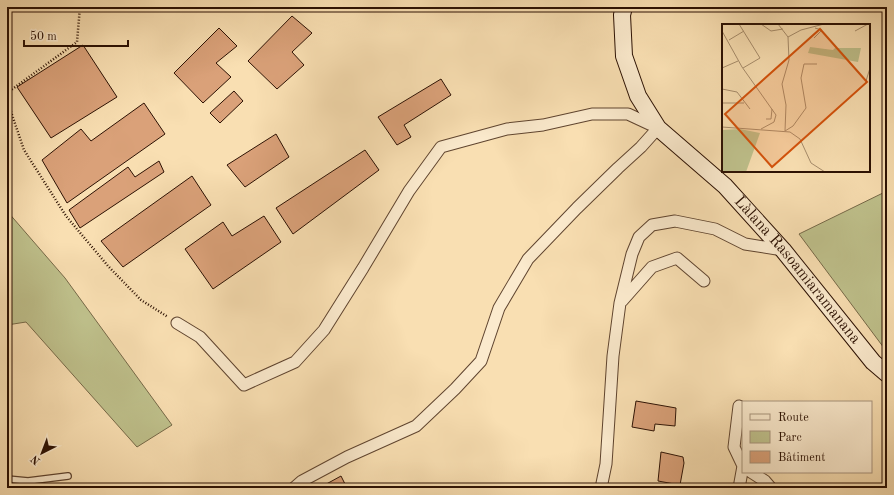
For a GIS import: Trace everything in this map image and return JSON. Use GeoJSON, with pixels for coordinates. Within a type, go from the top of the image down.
{"type":"FeatureCollection","features":[{"type":"Feature","properties":{"kind":"main road","name":"Làlana Rasoamiaramanana"},"geometry":{"type":"LineString","coordinates":[[624,7],[622,15],[624,56],[638,96],[658,128],[725,186],[783,250],[873,362],[887,374]]}},
{"type":"Feature","properties":{"kind":"street"},"geometry":{"type":"LineString","coordinates":[[177,322],[200,337],[244,385],[295,362],[324,330],[409,190],[442,147],[507,129],[543,125],[592,114],[628,114],[658,128],[641,147],[577,208],[528,259],[499,308],[481,361],[455,390],[416,426],[347,457],[302,481],[294,488]]}},
{"type":"Feature","properties":{"kind":"street"},"geometry":{"type":"LineString","coordinates":[[601,488],[606,464],[613,356],[620,303],[632,254],[640,237],[652,225],[675,221],[715,229],[745,244],[783,250]]}},
{"type":"Feature","properties":{"kind":"street"},"geometry":{"type":"LineString","coordinates":[[620,303],[652,267],[678,258],[704,281]]}},
{"type":"Feature","properties":{"kind":"street"},"geometry":{"type":"LineString","coordinates":[[739,406],[734,447],[742,464]]}},
{"type":"Feature","properties":{"kind":"street"},"geometry":{"type":"LineString","coordinates":[[739,488],[742,472]]}},
{"type":"Feature","properties":{"kind":"street"},"geometry":{"type":"LineString","coordinates":[[753,473],[765,481],[771,488]]}},
{"type":"Feature","properties":{"kind":"lane"},"geometry":{"type":"LineString","coordinates":[[7,479],[28,481],[68,476]]}},
{"type":"Feature","properties":{"kind":"path"},"geometry":{"type":"LineString","coordinates":[[7,93],[77,42],[80,7]]}},
{"type":"Feature","properties":{"kind":"path"},"geometry":{"type":"LineString","coordinates":[[7,100],[24,150],[66,216],[108,266],[142,300],[177,322]]}},
{"type":"Feature","properties":{"kind":"green space"},"geometry":{"type":"Polygon","coordinates":[[[887,191],[887,352],[799,234],[887,191]]]}},
{"type":"Feature","properties":{"kind":"green space"},"geometry":{"type":"Polygon","coordinates":[[[7,211],[65,278],[172,425],[137,447],[26,322],[7,325],[7,211]]]}},
{"type":"Feature","properties":{"kind":"building"},"geometry":{"type":"Polygon","coordinates":[[[292,16],[312,33],[292,52],[304,65],[277,89],[248,61],[292,16]]]}},
{"type":"Feature","properties":{"kind":"building"},"geometry":{"type":"Polygon","coordinates":[[[219,28],[237,46],[216,63],[231,77],[203,103],[174,73],[219,28]]]}},
{"type":"Feature","properties":{"kind":"building"},"geometry":{"type":"Polygon","coordinates":[[[83,45],[117,97],[51,138],[17,87],[83,45]]]}},
{"type":"Feature","properties":{"kind":"building"},"geometry":{"type":"Polygon","coordinates":[[[441,79],[451,95],[404,125],[411,137],[397,145],[378,117],[441,79]]]}},
{"type":"Feature","properties":{"kind":"building"},"geometry":{"type":"Polygon","coordinates":[[[234,91],[243,101],[220,123],[210,113],[234,91]]]}},
{"type":"Feature","properties":{"kind":"building"},"geometry":{"type":"Polygon","coordinates":[[[144,103],[165,134],[67,203],[42,160],[81,129],[91,141],[144,103]]]}},
{"type":"Feature","properties":{"kind":"building"},"geometry":{"type":"Polygon","coordinates":[[[276,134],[289,157],[245,187],[227,165],[276,134]]]}},
{"type":"Feature","properties":{"kind":"building"},"geometry":{"type":"Polygon","coordinates":[[[365,150],[379,170],[293,234],[276,208],[365,150]]]}},
{"type":"Feature","properties":{"kind":"building"},"geometry":{"type":"Polygon","coordinates":[[[159,161],[164,172],[80,228],[69,210],[128,167],[135,177],[159,161]]]}},
{"type":"Feature","properties":{"kind":"building"},"geometry":{"type":"Polygon","coordinates":[[[192,176],[211,205],[123,267],[101,241],[192,176]]]}},
{"type":"Feature","properties":{"kind":"building"},"geometry":{"type":"Polygon","coordinates":[[[264,216],[281,242],[213,289],[185,249],[223,222],[232,236],[264,216]]]}},
{"type":"Feature","properties":{"kind":"building"},"geometry":{"type":"Polygon","coordinates":[[[636,401],[676,408],[675,426],[655,424],[654,431],[632,427],[636,401]]]}},
{"type":"Feature","properties":{"kind":"building"},"geometry":{"type":"Polygon","coordinates":[[[661,452],[683,457],[684,463],[680,485],[658,481],[661,452]]]}},
{"type":"Feature","properties":{"kind":"building"},"geometry":{"type":"Polygon","coordinates":[[[341,476],[347,488],[319,488],[341,476]]]}}]}
